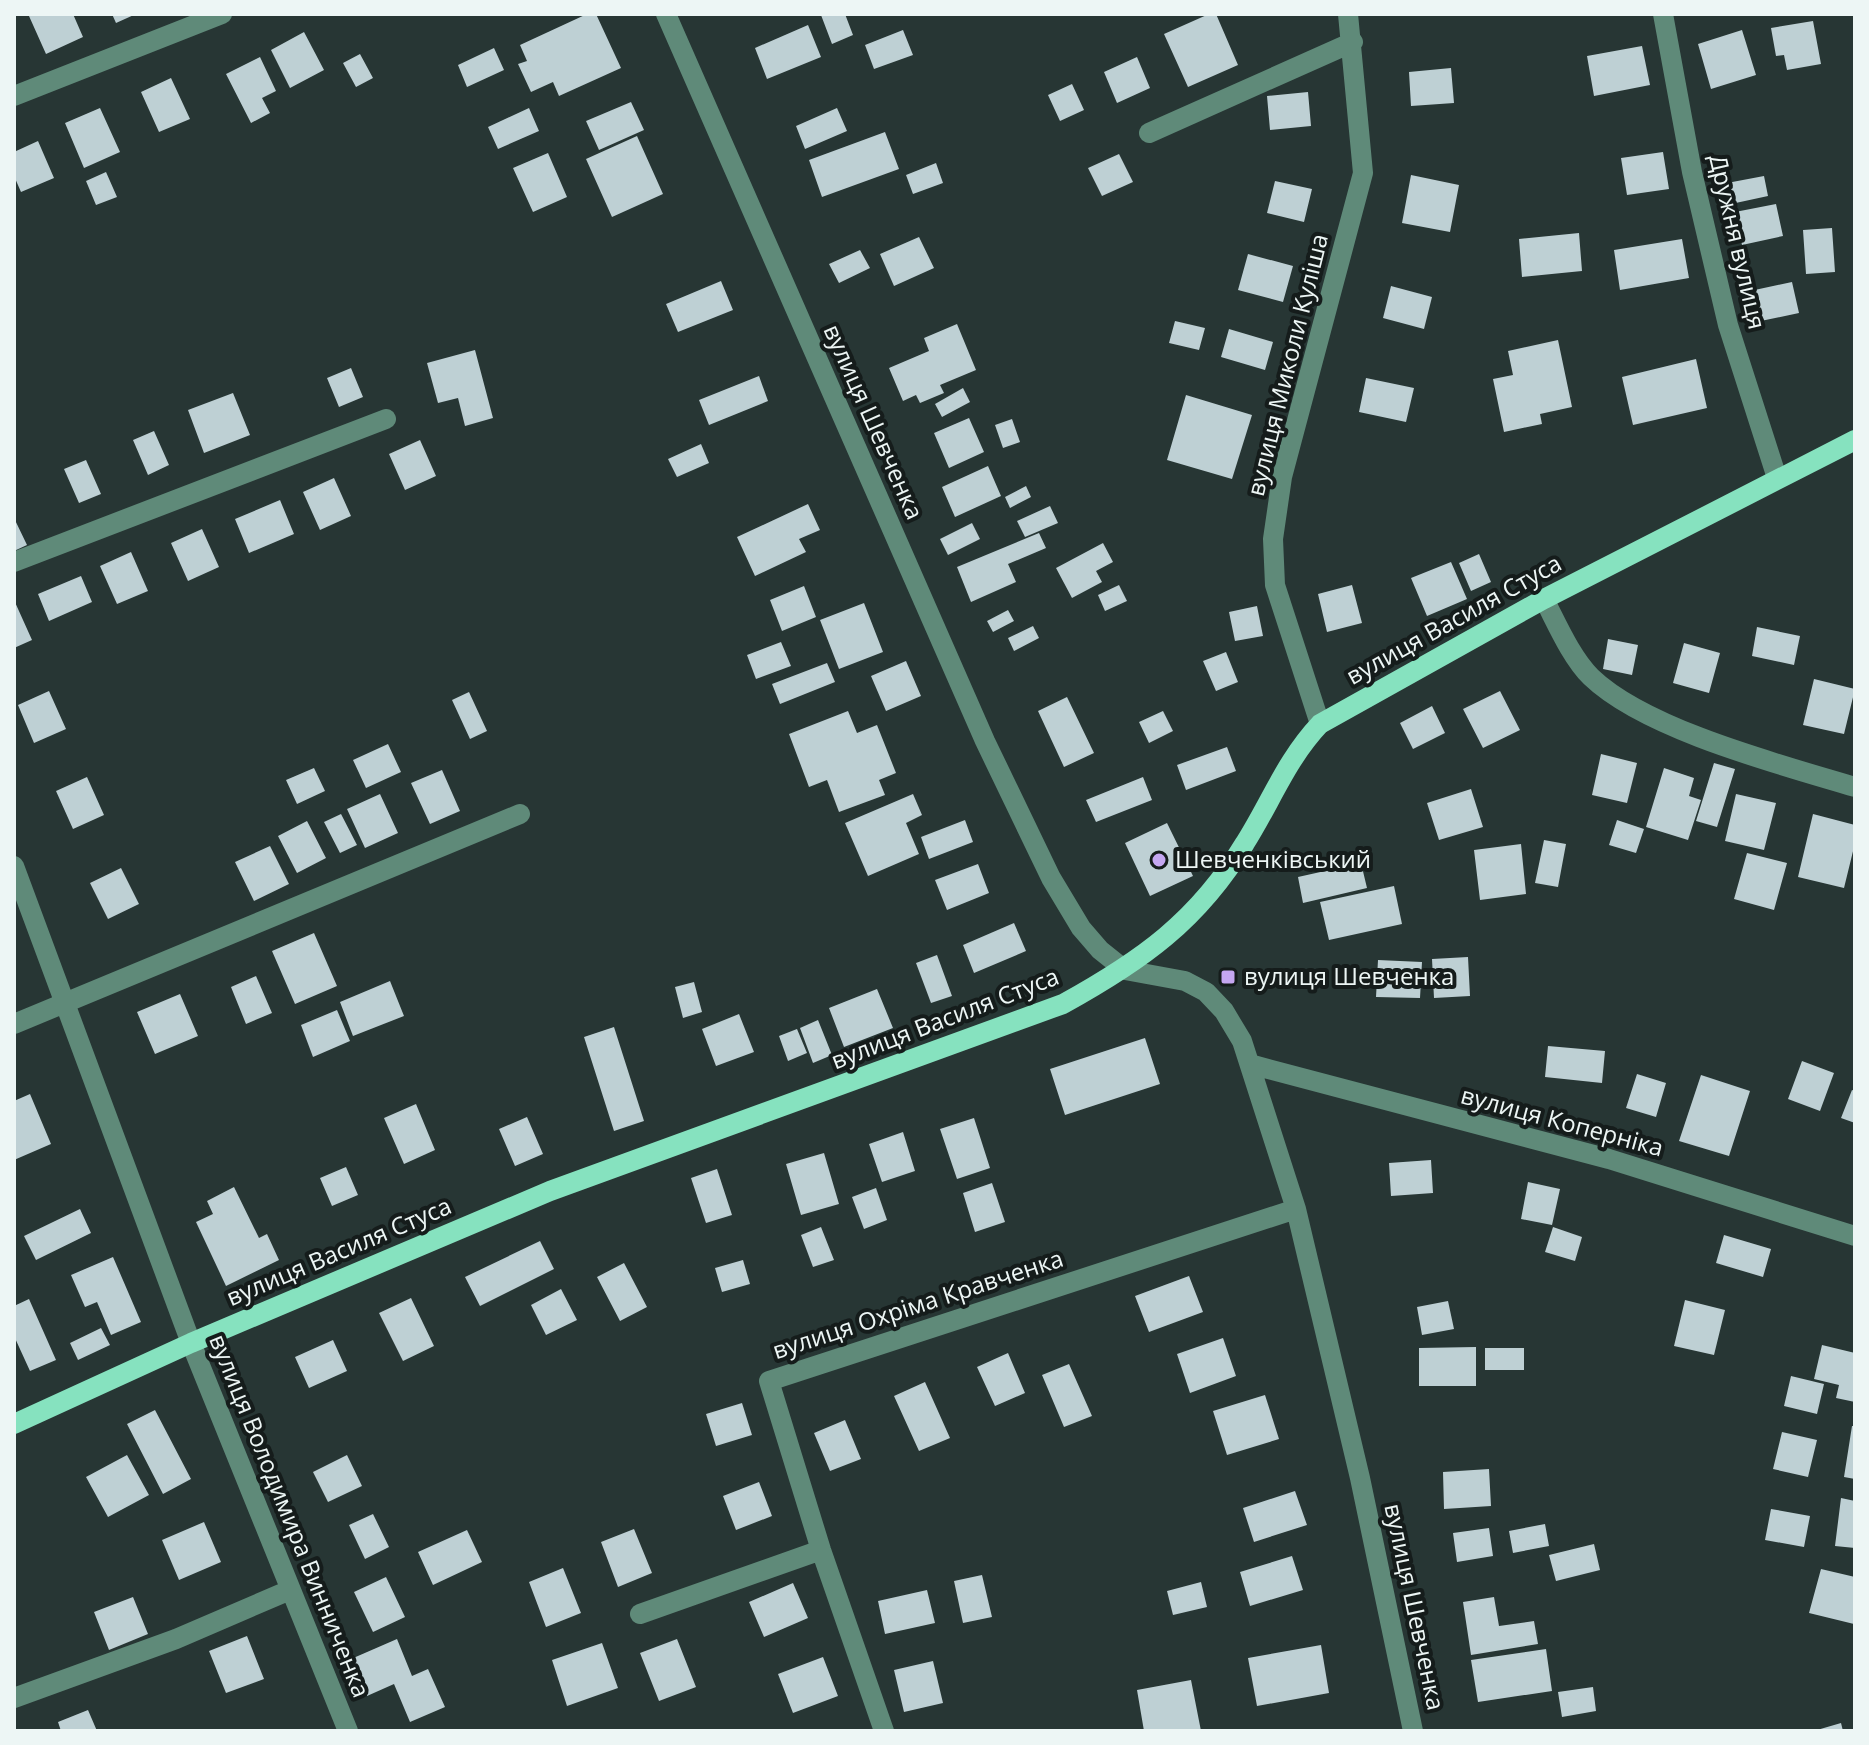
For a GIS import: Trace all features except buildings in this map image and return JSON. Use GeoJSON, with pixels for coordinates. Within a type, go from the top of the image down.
{"type":"FeatureCollection","features":[{"type":"Feature","properties":{"kind":"main road","name":"вулиця Василя Стуса"},"geometry":{"type":"LineString","coordinates":[[14,1424],[191,1343],[550,1191],[1023,1022],[1125,970],[1172,935],[1198,907],[1246,843],[1298,748],[1320,724],[1544,599],[1855,440]]}},
{"type":"Feature","properties":{"kind":"street"},"geometry":{"type":"LineString","coordinates":[[14,96],[222,14]]}},
{"type":"Feature","properties":{"kind":"street","name":"вулиця Шевченка"},"geometry":{"type":"LineString","coordinates":[[666,14],[985,741],[1051,878],[1081,928],[1100,950],[1125,970],[1185,981],[1206,992],[1224,1011],[1253,1065],[1296,1209],[1360,1478],[1413,1731]]}},
{"type":"Feature","properties":{"kind":"street","name":"вулиця Миколи Куліша"},"geometry":{"type":"LineString","coordinates":[[1320,724],[1275,585],[1273,539],[1282,477],[1363,173],[1348,14]]}},
{"type":"Feature","properties":{"kind":"street","name":"Дружня вулиця"},"geometry":{"type":"LineString","coordinates":[[1663,14],[1692,172],[1728,325],[1777,478]]}},
{"type":"Feature","properties":{"kind":"street"},"geometry":{"type":"LineString","coordinates":[[1149,133],[1353,42]]}},
{"type":"Feature","properties":{"kind":"street"},"geometry":{"type":"LineString","coordinates":[[14,562],[386,419]]}},
{"type":"Feature","properties":{"kind":"street"},"geometry":{"type":"LineString","coordinates":[[1544,599],[1591,677],[1642,711],[1705,737],[1855,787]]}},
{"type":"Feature","properties":{"kind":"street"},"geometry":{"type":"LineString","coordinates":[[14,1024],[520,814]]}},
{"type":"Feature","properties":{"kind":"street","name":"вулиця Володимира Винниченка"},"geometry":{"type":"LineString","coordinates":[[14,866],[191,1343],[348,1731]]}},
{"type":"Feature","properties":{"kind":"street","name":"вулиця Коперніка"},"geometry":{"type":"LineString","coordinates":[[1253,1065],[1609,1159],[1855,1236]]}},
{"type":"Feature","properties":{"kind":"street","name":"вулиця Охріма Кравченка"},"geometry":{"type":"LineString","coordinates":[[884,1731],[821,1550],[769,1381],[1296,1209]]}},
{"type":"Feature","properties":{"kind":"street"},"geometry":{"type":"LineString","coordinates":[[640,1614],[821,1550]]}},
{"type":"Feature","properties":{"kind":"street"},"geometry":{"type":"LineString","coordinates":[[14,1698],[176,1639],[290,1590]]}},
{"type":"Feature","properties":{"kind":"place","name":"Шевченківський"},"geometry":{"type":"Point","coordinates":[1159,860]}},
{"type":"Feature","properties":{"kind":"place","name":"вулиця Шевченка"},"geometry":{"type":"Point","coordinates":[1228,977]}}]}
